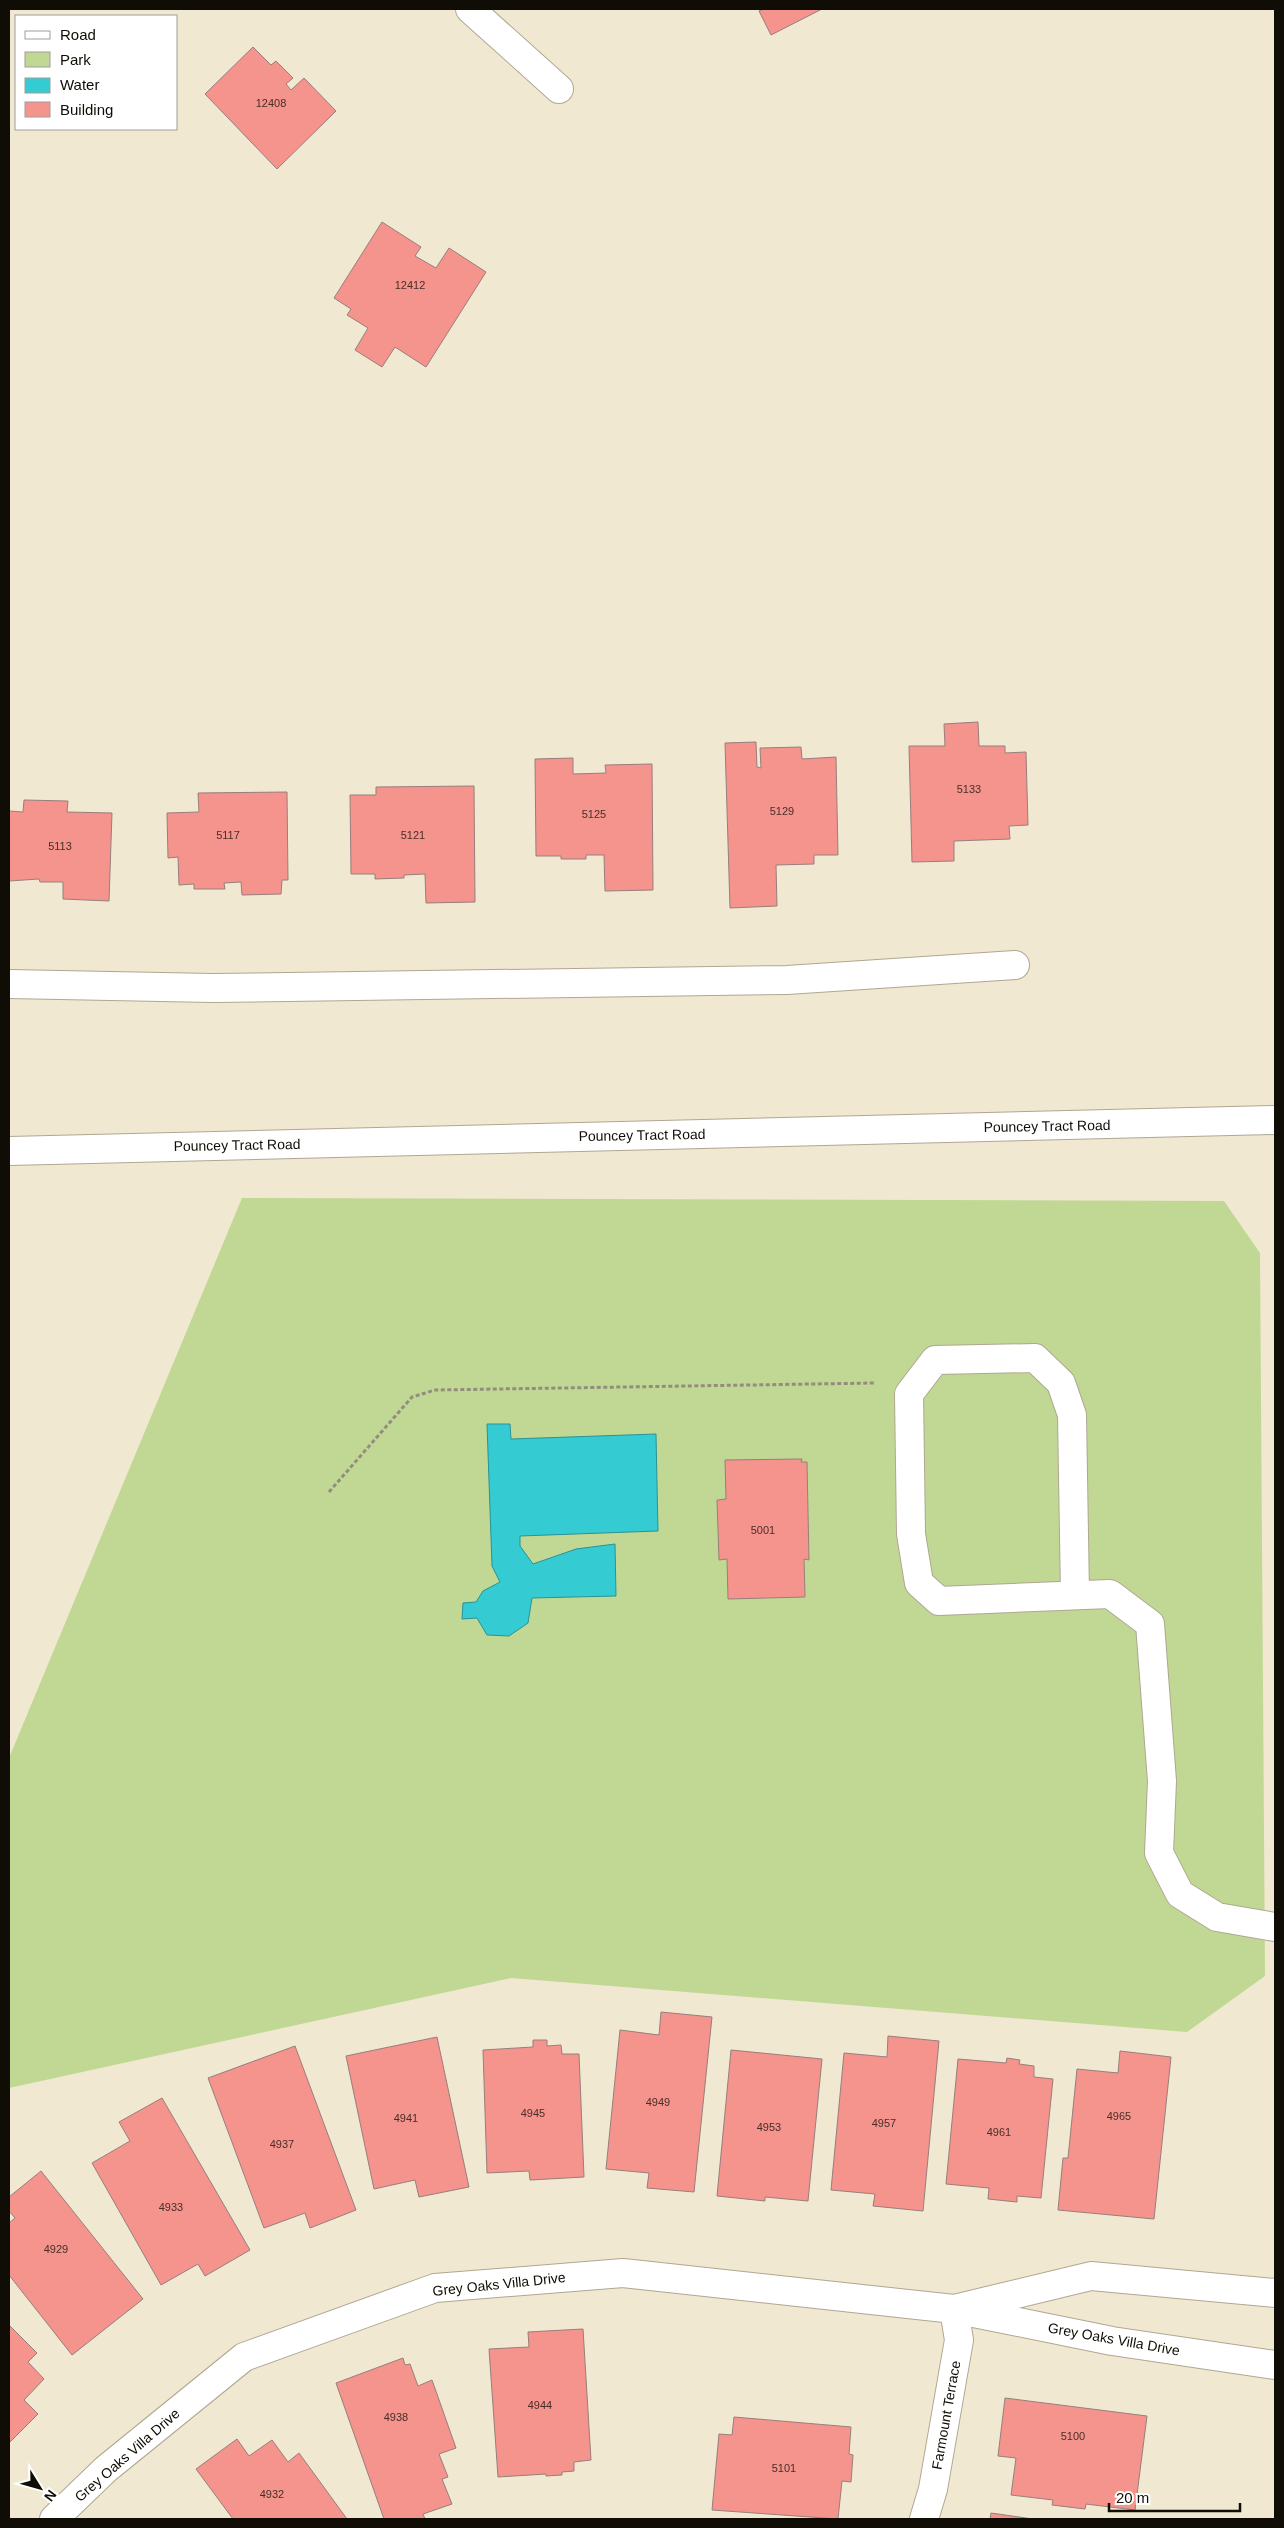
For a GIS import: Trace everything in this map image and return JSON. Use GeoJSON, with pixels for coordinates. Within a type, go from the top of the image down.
{"type":"FeatureCollection","features":[{"type":"Feature","properties":{"kind":"street"},"geometry":{"type":"LineString","coordinates":[[470,9],[559,89]]}},
{"type":"Feature","properties":{"kind":"street"},"geometry":{"type":"LineString","coordinates":[[9,984],[212,988],[787,980],[1015,965]]}},
{"type":"Feature","properties":{"kind":"street","name":"Pouncey Tract Road"},"geometry":{"type":"LineString","coordinates":[[9,1151],[1275,1120]]}},
{"type":"Feature","properties":{"kind":"street"},"geometry":{"type":"LineString","coordinates":[[1074,1595],[1072,1415],[1060,1384],[1035,1358],[934,1360],[909,1394],[911,1534],[920,1583],[939,1601],[1110,1594],[1150,1624],[1162,1781],[1159,1854],[1180,1894],[1217,1917],[1275,1927]]}},
{"type":"Feature","properties":{"kind":"street","name":"Grey Oaks Villa Drive"},"geometry":{"type":"LineString","coordinates":[[54,2519],[106,2469],[244,2357],[435,2288],[623,2273],[954,2309],[1112,2341],[1275,2365]]}},
{"type":"Feature","properties":{"kind":"street","name":"Grey Oaks Villa Drive"},"geometry":{"type":"LineString","coordinates":[[954,2309],[1091,2276],[1275,2293]]}},
{"type":"Feature","properties":{"kind":"street","name":"Farmount Terrace"},"geometry":{"type":"LineString","coordinates":[[924,2519],[933,2489],[959,2340],[954,2309]]}},
{"type":"Feature","properties":{"kind":"path"},"geometry":{"type":"LineString","coordinates":[[329,1492],[412,1397],[435,1390],[918,1383]]}},
{"type":"Feature","properties":{"kind":"green space"},"geometry":{"type":"Polygon","coordinates":[[[242,1198],[1224,1201],[1260,1253],[1265,1976],[1187,2032],[511,1978],[9,2088],[9,1758],[242,1198]]]}},
{"type":"Feature","properties":{"kind":"water"},"geometry":{"type":"Polygon","coordinates":[[[487,1424],[510,1424],[511,1439],[656,1434],[658,1531],[520,1536],[520,1546],[533,1564],[576,1549],[615,1544],[616,1596],[532,1598],[528,1623],[509,1636],[487,1635],[477,1618],[462,1619],[463,1603],[476,1602],[483,1591],[500,1582],[492,1566],[487,1424]]]}},
{"type":"Feature","properties":{"kind":"building"},"geometry":{"type":"Polygon","coordinates":[[[764,9],[822,9],[771,35],[759,11],[764,9]]]}},
{"type":"Feature","properties":{"kind":"building"},"geometry":{"type":"Polygon","coordinates":[[[253,47],[271,65],[276,61],[293,78],[286,84],[291,90],[304,78],[336,111],[277,169],[205,94],[253,47]]]}},
{"type":"Feature","properties":{"kind":"building"},"geometry":{"type":"Polygon","coordinates":[[[382,222],[421,247],[415,256],[436,268],[449,248],[486,272],[426,367],[395,347],[382,367],[355,350],[368,328],[347,315],[351,309],[334,298],[382,222]]]}},
{"type":"Feature","properties":{"kind":"building"},"geometry":{"type":"Polygon","coordinates":[[[978,722],[979,746],[1005,746],[1005,753],[1026,752],[1028,825],[1009,826],[1010,839],[954,841],[954,861],[912,862],[909,746],[945,746],[944,724],[978,722]]]}},
{"type":"Feature","properties":{"kind":"building"},"geometry":{"type":"Polygon","coordinates":[[[756,742],[757,767],[761,768],[760,748],[801,747],[802,759],[836,757],[838,855],[814,855],[814,864],[776,865],[777,906],[730,908],[725,743],[756,742]]]}},
{"type":"Feature","properties":{"kind":"building"},"geometry":{"type":"Polygon","coordinates":[[[573,758],[573,774],[606,773],[605,765],[652,764],[653,890],[605,891],[604,855],[586,855],[586,859],[536,856],[535,759],[573,758]]]}},
{"type":"Feature","properties":{"kind":"building"},"geometry":{"type":"Polygon","coordinates":[[[474,786],[475,902],[426,903],[425,874],[404,875],[404,878],[375,879],[375,874],[351,874],[350,795],[376,795],[376,787],[474,786]]]}},
{"type":"Feature","properties":{"kind":"building"},"geometry":{"type":"Polygon","coordinates":[[[287,792],[288,880],[282,880],[281,894],[242,895],[241,882],[224,883],[225,889],[194,889],[194,884],[179,885],[178,857],[168,858],[167,813],[199,812],[198,793],[287,792]]]}},
{"type":"Feature","properties":{"kind":"building"},"geometry":{"type":"Polygon","coordinates":[[[24,800],[68,801],[67,812],[112,813],[109,901],[63,899],[63,882],[40,882],[39,879],[9,881],[9,811],[23,812],[24,800]]]}},
{"type":"Feature","properties":{"kind":"building"},"geometry":{"type":"Polygon","coordinates":[[[802,1459],[801,1462],[807,1462],[809,1560],[804,1559],[805,1597],[728,1599],[727,1559],[719,1560],[717,1500],[726,1499],[725,1460],[802,1459]]]}},
{"type":"Feature","properties":{"kind":"building"},"geometry":{"type":"Polygon","coordinates":[[[661,2012],[712,2017],[694,2192],[647,2188],[649,2173],[606,2169],[620,2030],[659,2035],[661,2012]]]}},
{"type":"Feature","properties":{"kind":"building"},"geometry":{"type":"Polygon","coordinates":[[[888,2036],[939,2041],[923,2211],[873,2206],[875,2194],[831,2190],[844,2053],[887,2057],[888,2036]]]}},
{"type":"Feature","properties":{"kind":"building"},"geometry":{"type":"Polygon","coordinates":[[[437,2037],[469,2187],[419,2197],[415,2180],[374,2189],[346,2056],[437,2037]]]}},
{"type":"Feature","properties":{"kind":"building"},"geometry":{"type":"Polygon","coordinates":[[[533,2040],[547,2040],[547,2046],[561,2045],[562,2054],[579,2054],[584,2177],[530,2180],[529,2171],[487,2173],[483,2050],[533,2047],[533,2040]]]}},
{"type":"Feature","properties":{"kind":"building"},"geometry":{"type":"Polygon","coordinates":[[[295,2046],[356,2210],[310,2228],[305,2213],[264,2228],[208,2078],[295,2046]]]}},
{"type":"Feature","properties":{"kind":"building"},"geometry":{"type":"Polygon","coordinates":[[[731,2050],[822,2059],[808,2201],[765,2197],[765,2201],[717,2196],[731,2050]]]}},
{"type":"Feature","properties":{"kind":"building"},"geometry":{"type":"Polygon","coordinates":[[[1120,2051],[1171,2057],[1154,2219],[1058,2210],[1063,2158],[1068,2158],[1077,2069],[1118,2073],[1120,2051]]]}},
{"type":"Feature","properties":{"kind":"building"},"geometry":{"type":"Polygon","coordinates":[[[1007,2058],[1020,2060],[1019,2064],[1034,2066],[1034,2077],[1053,2079],[1041,2198],[1017,2196],[1017,2202],[988,2199],[989,2188],[946,2184],[958,2059],[1006,2063],[1007,2058]]]}},
{"type":"Feature","properties":{"kind":"building"},"geometry":{"type":"Polygon","coordinates":[[[162,2098],[250,2250],[205,2276],[198,2264],[161,2285],[92,2163],[130,2141],[119,2122],[162,2098]]]}},
{"type":"Feature","properties":{"kind":"building"},"geometry":{"type":"Polygon","coordinates":[[[41,2171],[143,2299],[72,2355],[9,2275],[9,2223],[15,2218],[9,2211],[9,2197],[41,2171]]]}},
{"type":"Feature","properties":{"kind":"building"},"geometry":{"type":"Polygon","coordinates":[[[9,2325],[37,2353],[28,2362],[44,2379],[24,2400],[38,2414],[9,2443],[9,2325]]]}},
{"type":"Feature","properties":{"kind":"building"},"geometry":{"type":"Polygon","coordinates":[[[583,2329],[591,2460],[574,2462],[574,2471],[562,2472],[562,2475],[498,2477],[489,2349],[529,2347],[528,2332],[583,2329]]]}},
{"type":"Feature","properties":{"kind":"building"},"geometry":{"type":"Polygon","coordinates":[[[403,2358],[405,2365],[410,2364],[418,2386],[432,2380],[456,2448],[439,2454],[448,2477],[442,2479],[452,2504],[423,2514],[425,2519],[384,2519],[336,2383],[403,2358]]]}},
{"type":"Feature","properties":{"kind":"building"},"geometry":{"type":"Polygon","coordinates":[[[1005,2398],[1147,2416],[1135,2510],[1086,2504],[1085,2509],[1052,2505],[1053,2500],[1011,2495],[1016,2458],[998,2456],[1005,2398]]]}},
{"type":"Feature","properties":{"kind":"building"},"geometry":{"type":"Polygon","coordinates":[[[734,2417],[851,2427],[849,2454],[853,2455],[851,2482],[842,2481],[838,2519],[712,2510],[719,2434],[732,2435],[734,2417]]]}},
{"type":"Feature","properties":{"kind":"building"},"geometry":{"type":"Polygon","coordinates":[[[237,2439],[249,2456],[272,2440],[288,2462],[299,2453],[347,2519],[233,2519],[196,2469],[237,2439]]]}},
{"type":"Feature","properties":{"kind":"building"},"geometry":{"type":"Polygon","coordinates":[[[991,2513],[1033,2519],[990,2519],[991,2513]]]}}]}
